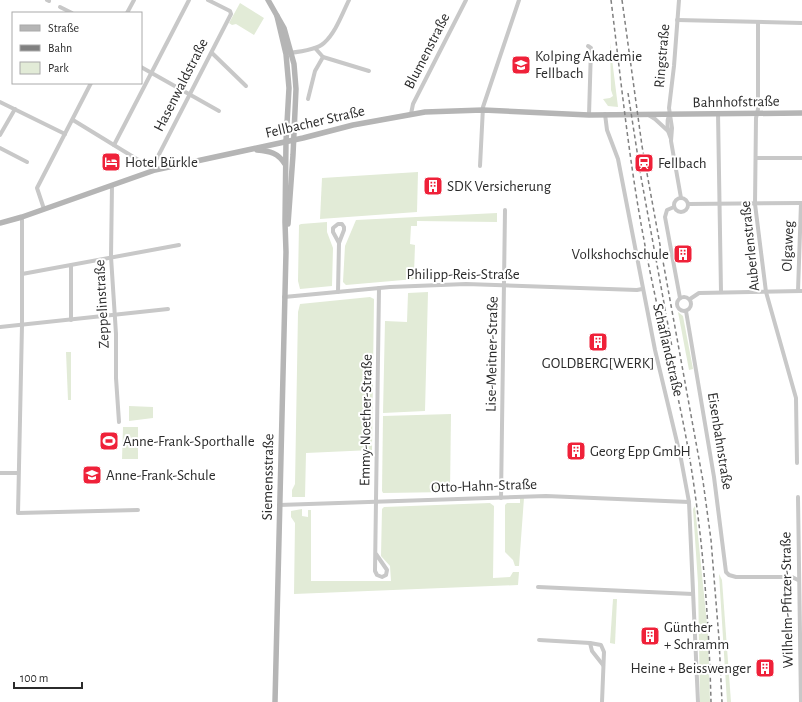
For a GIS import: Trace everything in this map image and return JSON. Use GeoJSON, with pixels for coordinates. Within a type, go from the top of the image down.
{"type":"FeatureCollection","features":[{"type":"Feature","properties":{"kind":"main road"},"geometry":{"type":"LineString","coordinates":[[268,0],[277,16],[289,53]]}},
{"type":"Feature","properties":{"kind":"main road","name":"Siemensstraße"},"geometry":{"type":"LineString","coordinates":[[275,702],[284,297],[296,89],[294,64],[289,53]]}},
{"type":"Feature","properties":{"kind":"main road","name":"Siemensstraße"},"geometry":{"type":"LineString","coordinates":[[286,252],[286,141],[289,53]]}},
{"type":"Feature","properties":{"kind":"main road","name":"Fellbacher Straße"},"geometry":{"type":"LineString","coordinates":[[0,223],[22,217],[154,169],[411,114],[447,110],[483,110],[589,115],[669,114]]}},
{"type":"Feature","properties":{"kind":"main road","name":"Bahnhofstraße"},"geometry":{"type":"LineString","coordinates":[[669,114],[802,113]]}},
{"type":"Feature","properties":{"kind":"main road"},"geometry":{"type":"LineString","coordinates":[[253,149],[274,152],[280,156],[286,164]]}},
{"type":"Feature","properties":{"kind":"street"},"geometry":{"type":"LineString","coordinates":[[128,12],[134,0]]}},
{"type":"Feature","properties":{"kind":"street"},"geometry":{"type":"LineString","coordinates":[[114,145],[189,0]]}},
{"type":"Feature","properties":{"kind":"street","name":"Hasenwaldstraße"},"geometry":{"type":"LineString","coordinates":[[154,169],[231,14],[230,11],[208,0]]}},
{"type":"Feature","properties":{"kind":"street"},"geometry":{"type":"LineString","coordinates":[[289,53],[315,48],[324,44],[334,30],[349,0]]}},
{"type":"Feature","properties":{"kind":"street","name":"Blumenstraße"},"geometry":{"type":"LineString","coordinates":[[411,114],[413,104],[466,0]]}},
{"type":"Feature","properties":{"kind":"street"},"geometry":{"type":"LineString","coordinates":[[480,166],[483,110],[519,0]]}},
{"type":"Feature","properties":{"kind":"street","name":"Ringstraße"},"geometry":{"type":"LineString","coordinates":[[669,114],[679,0]]}},
{"type":"Feature","properties":{"kind":"street"},"geometry":{"type":"LineString","coordinates":[[60,7],[70,12]]}},
{"type":"Feature","properties":{"kind":"street"},"geometry":{"type":"LineString","coordinates":[[677,20],[802,23]]}},
{"type":"Feature","properties":{"kind":"street","name":"Auberlenstraße"},"geometry":{"type":"LineString","coordinates":[[758,22],[755,204],[766,292],[796,398],[797,463]]}},
{"type":"Feature","properties":{"kind":"street"},"geometry":{"type":"LineString","coordinates":[[588,46],[591,48],[589,115]]}},
{"type":"Feature","properties":{"kind":"street"},"geometry":{"type":"LineString","coordinates":[[315,48],[323,57],[369,71]]}},
{"type":"Feature","properties":{"kind":"street"},"geometry":{"type":"LineString","coordinates":[[212,53],[246,86]]}},
{"type":"Feature","properties":{"kind":"street"},"geometry":{"type":"LineString","coordinates":[[308,99],[315,72],[323,57]]}},
{"type":"Feature","properties":{"kind":"street"},"geometry":{"type":"LineString","coordinates":[[142,68],[219,111]]}},
{"type":"Feature","properties":{"kind":"street"},"geometry":{"type":"LineString","coordinates":[[44,209],[37,188],[91,84]]}},
{"type":"Feature","properties":{"kind":"street"},"geometry":{"type":"LineString","coordinates":[[0,102],[65,134]]}},
{"type":"Feature","properties":{"kind":"street"},"geometry":{"type":"LineString","coordinates":[[0,135],[15,109]]}},
{"type":"Feature","properties":{"kind":"street"},"geometry":{"type":"LineString","coordinates":[[718,113],[722,292]]}},
{"type":"Feature","properties":{"kind":"street","name":"Schaflandstraße"},"geometry":{"type":"LineString","coordinates":[[605,114],[607,130],[618,159],[642,289],[681,459],[689,502],[698,702]]}},
{"type":"Feature","properties":{"kind":"street"},"geometry":{"type":"LineString","coordinates":[[646,114],[655,119],[668,131]]}},
{"type":"Feature","properties":{"kind":"street"},"geometry":{"type":"LineString","coordinates":[[669,114],[667,121],[668,131],[672,141]]}},
{"type":"Feature","properties":{"kind":"street"},"geometry":{"type":"LineString","coordinates":[[669,114],[671,120],[672,141],[680,198],[686,199],[689,204]]}},
{"type":"Feature","properties":{"kind":"street"},"geometry":{"type":"LineString","coordinates":[[73,120],[154,169]]}},
{"type":"Feature","properties":{"kind":"street"},"geometry":{"type":"LineString","coordinates":[[0,148],[27,162]]}},
{"type":"Feature","properties":{"kind":"street"},"geometry":{"type":"LineString","coordinates":[[756,158],[802,158]]}},
{"type":"Feature","properties":{"kind":"street","name":"Zeppelinstraße"},"geometry":{"type":"LineString","coordinates":[[112,185],[111,257],[119,422]]}},
{"type":"Feature","properties":{"kind":"street","name":"Eisenbahnstraße"},"geometry":{"type":"LineString","coordinates":[[680,198],[675,201],[674,207],[667,210],[665,217],[680,298],[677,301],[677,306],[686,311]]}},
{"type":"Feature","properties":{"kind":"street"},"geometry":{"type":"LineString","coordinates":[[689,204],[802,203]]}},
{"type":"Feature","properties":{"kind":"street","name":"Olgaweg"},"geometry":{"type":"LineString","coordinates":[[800,291],[802,203]]}},
{"type":"Feature","properties":{"kind":"street"},"geometry":{"type":"LineString","coordinates":[[674,207],[678,212],[683,212],[687,210],[689,204]]}},
{"type":"Feature","properties":{"kind":"street","name":"Lise-Meitner-Straße"},"geometry":{"type":"LineString","coordinates":[[501,498],[505,210]]}},
{"type":"Feature","properties":{"kind":"street"},"geometry":{"type":"LineString","coordinates":[[22,217],[22,325],[18,513],[138,510]]}},
{"type":"Feature","properties":{"kind":"street"},"geometry":{"type":"LineString","coordinates":[[338,292],[339,243]]}},
{"type":"Feature","properties":{"kind":"street"},"geometry":{"type":"LineString","coordinates":[[22,274],[179,245]]}},
{"type":"Feature","properties":{"kind":"street"},"geometry":{"type":"LineString","coordinates":[[71,266],[71,320]]}},
{"type":"Feature","properties":{"kind":"street","name":"Philipp-Reis-Straße"},"geometry":{"type":"LineString","coordinates":[[284,297],[379,288],[466,284],[642,289]]}},
{"type":"Feature","properties":{"kind":"street","name":"Emmy-Noether-Straße"},"geometry":{"type":"LineString","coordinates":[[376,554],[387,570],[386,575],[382,577],[377,575],[375,571],[379,288]]}},
{"type":"Feature","properties":{"kind":"street"},"geometry":{"type":"LineString","coordinates":[[680,298],[686,297],[690,299],[699,293],[800,291]]}},
{"type":"Feature","properties":{"kind":"street","name":"Eisenbahnstraße"},"geometry":{"type":"LineString","coordinates":[[686,311],[691,306],[690,299]]}},
{"type":"Feature","properties":{"kind":"street"},"geometry":{"type":"LineString","coordinates":[[0,327],[168,309]]}},
{"type":"Feature","properties":{"kind":"street","name":"Eisenbahnstraße"},"geometry":{"type":"LineString","coordinates":[[686,311],[714,476],[725,568],[729,575],[739,577],[792,577],[798,580]]}},
{"type":"Feature","properties":{"kind":"street"},"geometry":{"type":"LineString","coordinates":[[796,398],[802,398]]}},
{"type":"Feature","properties":{"kind":"street"},"geometry":{"type":"LineString","coordinates":[[0,473],[18,473]]}},
{"type":"Feature","properties":{"kind":"street","name":"Otto-Hahn-Straße"},"geometry":{"type":"LineString","coordinates":[[279,505],[546,496],[689,502]]}},
{"type":"Feature","properties":{"kind":"street","name":"Wilhelm-Pfitzer-Straße"},"geometry":{"type":"LineString","coordinates":[[798,497],[798,580],[801,594],[801,702]]}},
{"type":"Feature","properties":{"kind":"street"},"geometry":{"type":"LineString","coordinates":[[538,587],[693,594]]}},
{"type":"Feature","properties":{"kind":"street"},"geometry":{"type":"LineString","coordinates":[[539,640],[599,644],[603,648],[602,702]]}},
{"type":"Feature","properties":{"kind":"street"},"geometry":{"type":"LineString","coordinates":[[590,643],[592,651],[603,665]]}},
{"type":"Feature","properties":{"kind":"green space"},"geometry":{"type":"Polygon","coordinates":[[[240,3],[264,18],[254,35],[236,24],[232,25],[229,23],[240,3]]]}},
{"type":"Feature","properties":{"kind":"green space"},"geometry":{"type":"Polygon","coordinates":[[[610,43],[618,107],[608,106],[603,99],[613,96],[611,90],[610,43]]]}},
{"type":"Feature","properties":{"kind":"green space"},"geometry":{"type":"Polygon","coordinates":[[[418,172],[417,212],[320,219],[322,178],[418,172]]]}},
{"type":"Feature","properties":{"kind":"green space"},"geometry":{"type":"Polygon","coordinates":[[[497,213],[497,222],[417,221],[417,226],[411,226],[410,244],[415,245],[415,279],[346,285],[343,282],[345,246],[356,220],[497,213]]]}},
{"type":"Feature","properties":{"kind":"green space"},"geometry":{"type":"Polygon","coordinates":[[[327,222],[327,232],[333,248],[332,286],[300,289],[298,281],[299,225],[327,222]]]}},
{"type":"Feature","properties":{"kind":"green space"},"geometry":{"type":"Polygon","coordinates":[[[428,292],[425,411],[383,413],[385,321],[407,322],[408,293],[428,292]]]}},
{"type":"Feature","properties":{"kind":"green space"},"geometry":{"type":"Polygon","coordinates":[[[370,297],[374,299],[372,450],[306,453],[305,497],[292,497],[292,490],[295,484],[298,312],[300,304],[370,297]]]}},
{"type":"Feature","properties":{"kind":"green space"},"geometry":{"type":"Polygon","coordinates":[[[678,312],[683,316],[693,369],[689,370],[678,312]]]}},
{"type":"Feature","properties":{"kind":"green space"},"geometry":{"type":"Polygon","coordinates":[[[66,352],[71,352],[71,400],[68,400],[66,352]]]}},
{"type":"Feature","properties":{"kind":"green space"},"geometry":{"type":"Polygon","coordinates":[[[129,406],[153,407],[153,418],[129,421],[129,406]]]}},
{"type":"Feature","properties":{"kind":"green space"},"geometry":{"type":"Polygon","coordinates":[[[451,414],[450,492],[383,493],[383,416],[451,414]]]}},
{"type":"Feature","properties":{"kind":"green space"},"geometry":{"type":"Polygon","coordinates":[[[123,427],[138,427],[138,459],[122,459],[123,427]]]}},
{"type":"Feature","properties":{"kind":"green space"},"geometry":{"type":"Polygon","coordinates":[[[520,498],[524,498],[519,566],[515,566],[513,560],[505,552],[505,505],[507,503],[520,503],[520,498]]]}},
{"type":"Feature","properties":{"kind":"green space"},"geometry":{"type":"Polygon","coordinates":[[[490,503],[494,506],[493,578],[510,577],[513,572],[519,572],[518,585],[294,594],[295,523],[291,517],[291,511],[302,509],[302,516],[308,517],[308,510],[311,510],[311,581],[391,581],[390,566],[381,556],[382,509],[384,507],[490,503]]]}},
{"type":"Feature","properties":{"kind":"green space"},"geometry":{"type":"Polygon","coordinates":[[[695,506],[708,634],[710,702],[700,702],[698,583],[693,509],[695,506]]]}},
{"type":"Feature","properties":{"kind":"green space"},"geometry":{"type":"Polygon","coordinates":[[[719,574],[722,580],[731,702],[727,702],[719,574]]]}},
{"type":"Feature","properties":{"kind":"green space"},"geometry":{"type":"Polygon","coordinates":[[[613,599],[617,599],[615,644],[610,643],[613,599]]]}},
{"type":"Feature","properties":{"kind":"railway"},"geometry":{"type":"LineString","coordinates":[[611,0],[639,210],[649,268],[674,378],[695,490],[705,581],[711,702]]}},
{"type":"Feature","properties":{"kind":"railway"},"geometry":{"type":"LineString","coordinates":[[622,0],[642,146],[703,481],[711,540],[719,639],[722,702]]}},
{"type":"Feature","properties":{"kind":"railway"},"geometry":{"type":"LineString","coordinates":[[628,93],[641,177],[672,347]]}},
{"type":"Feature","properties":{"kind":"place","name":"Kolping Akademie Fellbach"},"geometry":{"type":"Point","coordinates":[521,65]}},
{"type":"Feature","properties":{"kind":"place","name":"Hotel Bürkle"},"geometry":{"type":"Point","coordinates":[111,162]}},
{"type":"Feature","properties":{"kind":"place","name":"Fellbach"},"geometry":{"type":"Point","coordinates":[644,163]}},
{"type":"Feature","properties":{"kind":"place","name":"SDK Versicherung"},"geometry":{"type":"Point","coordinates":[433,186]}},
{"type":"Feature","properties":{"kind":"place","name":"Volkshochschule"},"geometry":{"type":"Point","coordinates":[683,254]}},
{"type":"Feature","properties":{"kind":"place","name":"GOLDBERG[WERK]"},"geometry":{"type":"Point","coordinates":[598,342]}},
{"type":"Feature","properties":{"kind":"place","name":"Anne-Frank-Sporthalle"},"geometry":{"type":"Point","coordinates":[109,441]}},
{"type":"Feature","properties":{"kind":"place","name":"Georg Epp GmbH"},"geometry":{"type":"Point","coordinates":[576,451]}},
{"type":"Feature","properties":{"kind":"place","name":"Anne-Frank-Schule"},"geometry":{"type":"Point","coordinates":[92,475]}},
{"type":"Feature","properties":{"kind":"place","name":"Günther + Schramm"},"geometry":{"type":"Point","coordinates":[650,636]}},
{"type":"Feature","properties":{"kind":"place","name":"Heine + Beisswenger"},"geometry":{"type":"Point","coordinates":[765,668]}}]}
